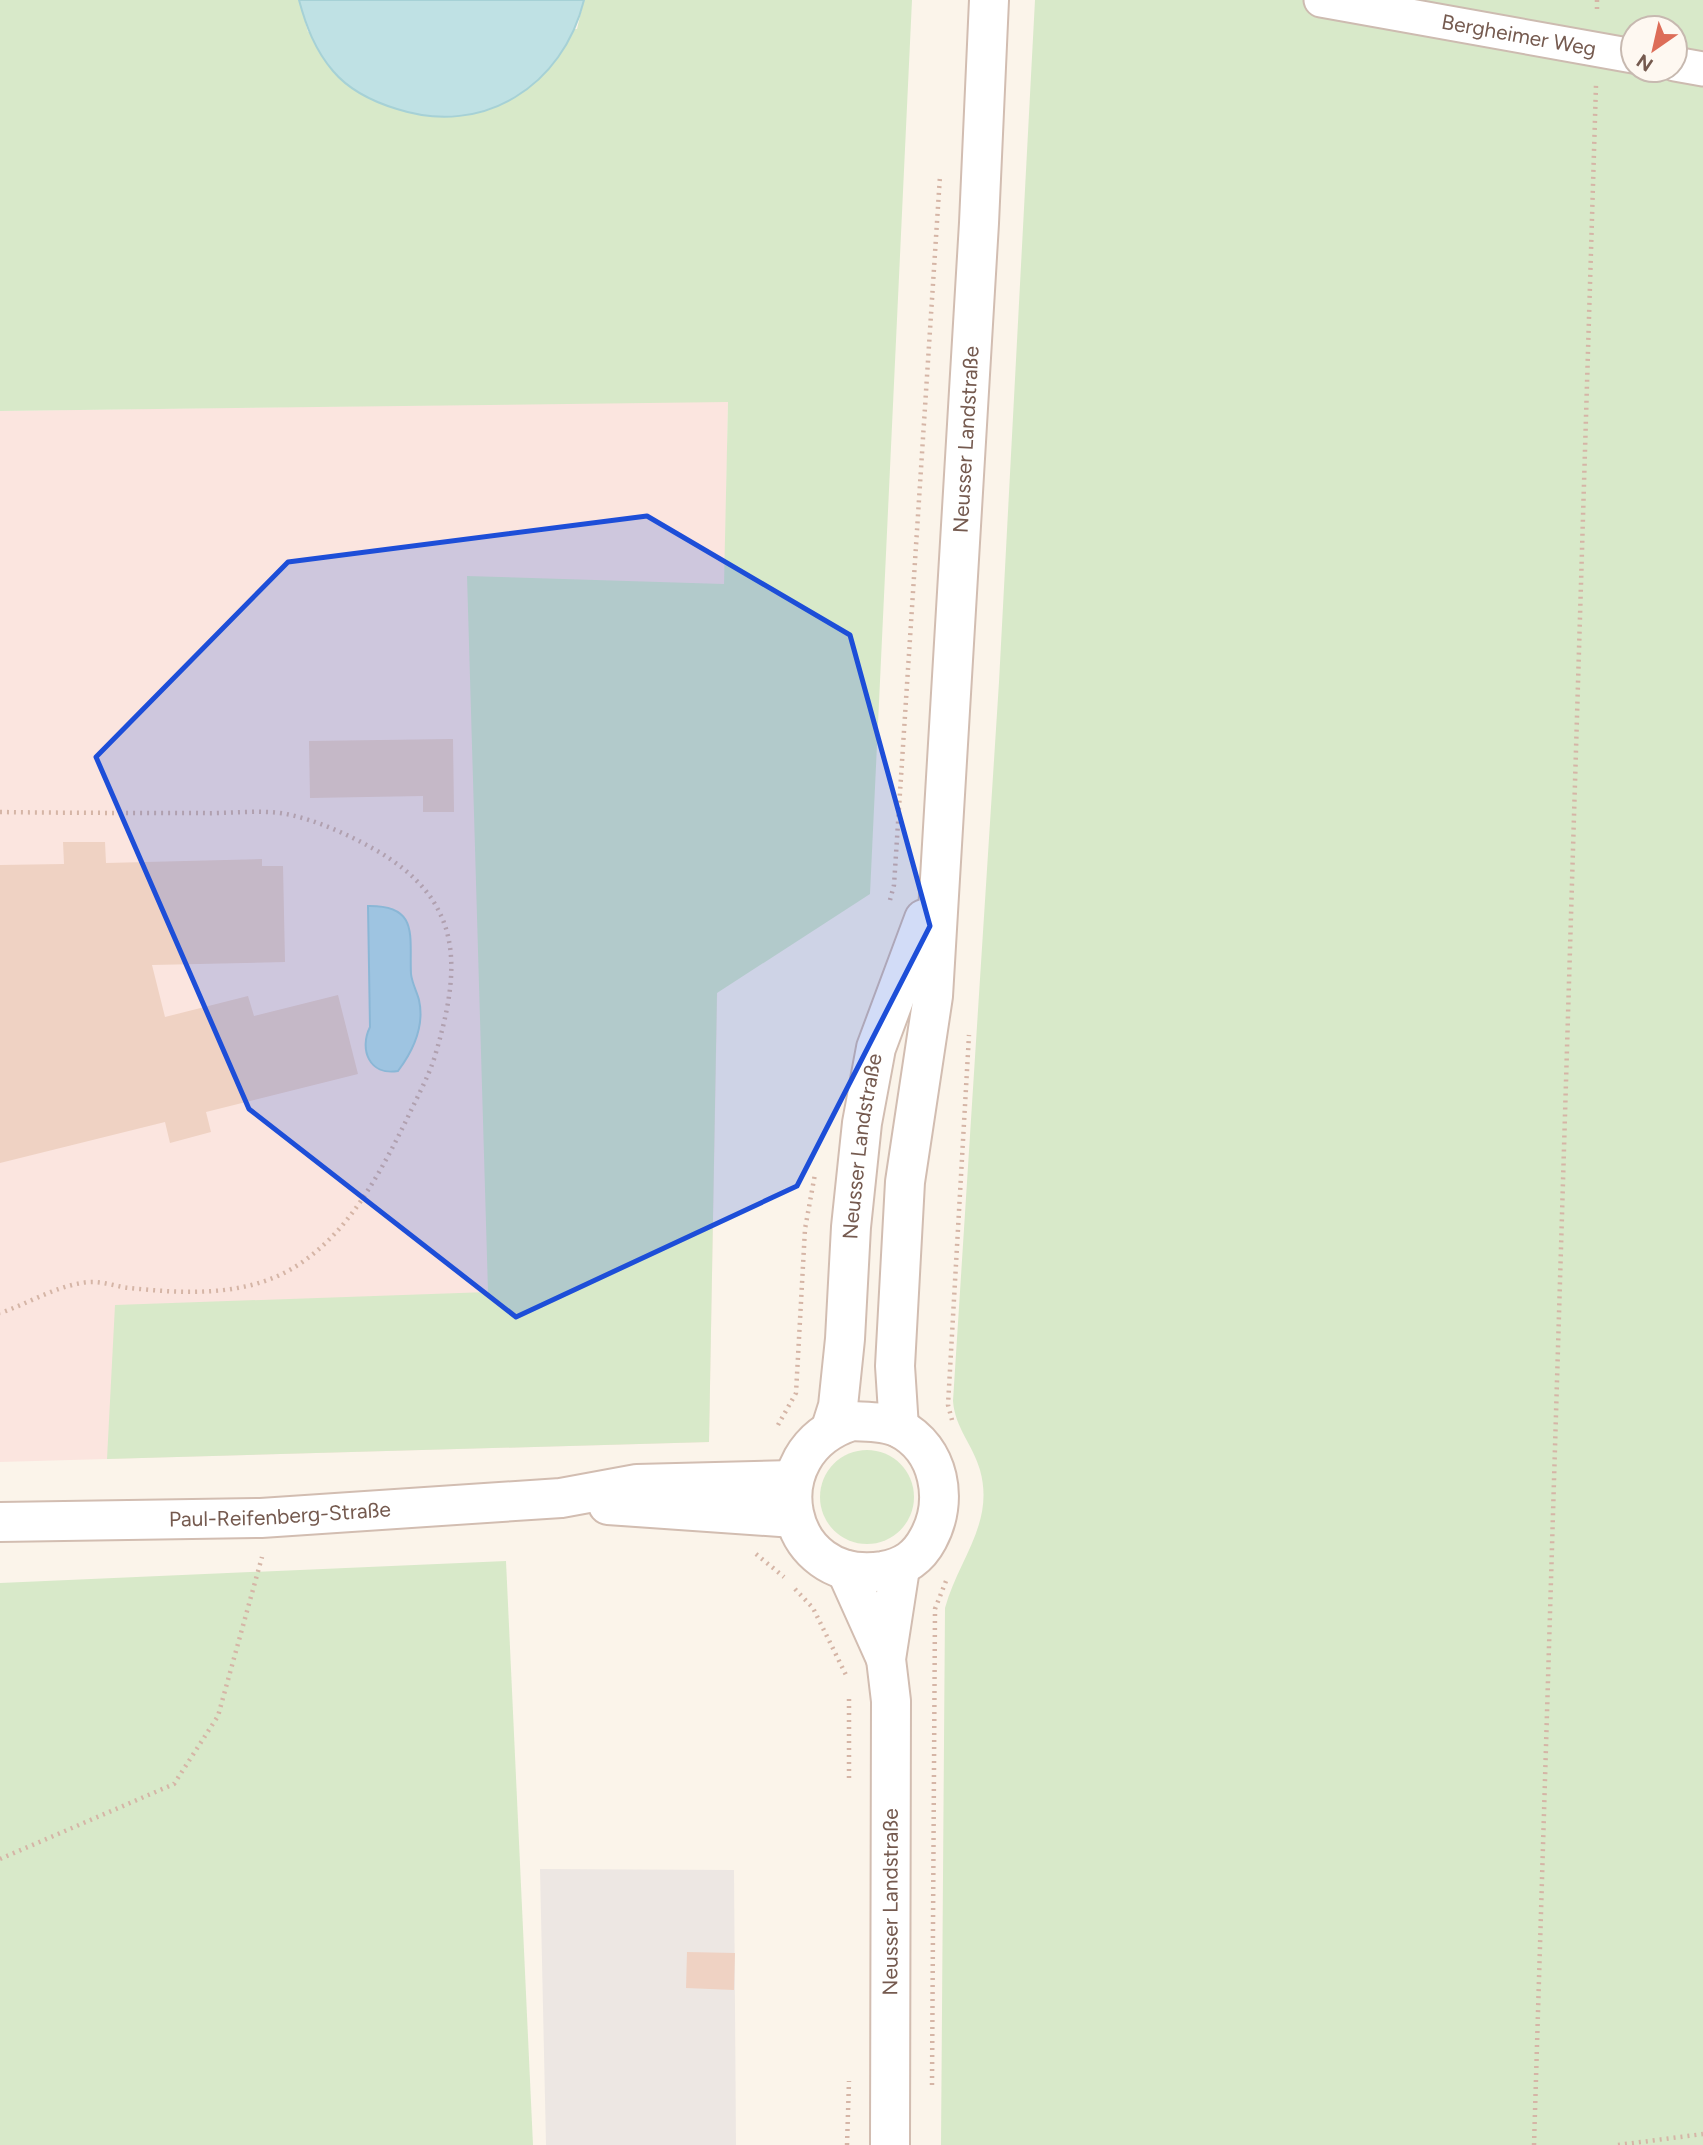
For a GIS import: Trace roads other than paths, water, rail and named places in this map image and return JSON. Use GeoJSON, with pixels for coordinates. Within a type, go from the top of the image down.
{"type":"FeatureCollection","features":[{"type":"Feature","properties":{"kind":"main road","name":"Neusser Landstraße"},"geometry":{"type":"LineString","coordinates":[[899,1428],[895,1366],[905,1182],[933,996],[979,223],[989,0]]}},
{"type":"Feature","properties":{"kind":"main road","name":"Neusser Landstraße"},"geometry":{"type":"LineString","coordinates":[[831,1428],[838,1406],[845,1339],[851,1227],[862,1123],[876,1048],[912,958],[938,878]]}},
{"type":"Feature","properties":{"kind":"main road"},"geometry":{"type":"LineString","coordinates":[[852,1421],[899,1428],[920,1446],[934,1466],[941,1490],[939,1514],[919,1555],[900,1568],[868,1573],[846,1570],[827,1561],[806,1543],[794,1518],[793,1480],[803,1456],[831,1428],[852,1421]]}},
{"type":"Feature","properties":{"kind":"main road","name":"Paul-Reifenberg-Straße"},"geometry":{"type":"LineString","coordinates":[[0,1522],[261,1518],[561,1499],[637,1484],[793,1480]]}},
{"type":"Feature","properties":{"kind":"main road","name":"Paul-Reifenberg-Straße"},"geometry":{"type":"LineString","coordinates":[[561,1499],[640,1509],[794,1518]]}},
{"type":"Feature","properties":{"kind":"main road","name":"Neusser Landstraße"},"geometry":{"type":"LineString","coordinates":[[890,2145],[891,1701],[886,1659],[900,1568]]}},
{"type":"Feature","properties":{"kind":"main road","name":"Neusser Landstraße"},"geometry":{"type":"LineString","coordinates":[[846,1570],[886,1659]]}},
{"type":"Feature","properties":{"kind":"street","name":"Bergheimer Weg"},"geometry":{"type":"LineString","coordinates":[[1321,0],[1619,53]]}},
{"type":"Feature","properties":{"kind":"water"},"geometry":{"type":"Polygon","coordinates":[[[299,0],[584,0],[573,31],[558,57],[538,80],[515,97],[488,109],[460,116],[429,116],[380,103],[354,90],[339,78],[316,46],[299,0]]]}},
{"type":"Feature","properties":{"kind":"water"},"geometry":{"type":"Polygon","coordinates":[[[368,906],[396,911],[404,917],[410,936],[411,974],[419,1000],[420,1020],[413,1047],[398,1071],[388,1071],[373,1065],[366,1052],[370,1027],[368,906]]]}}]}
